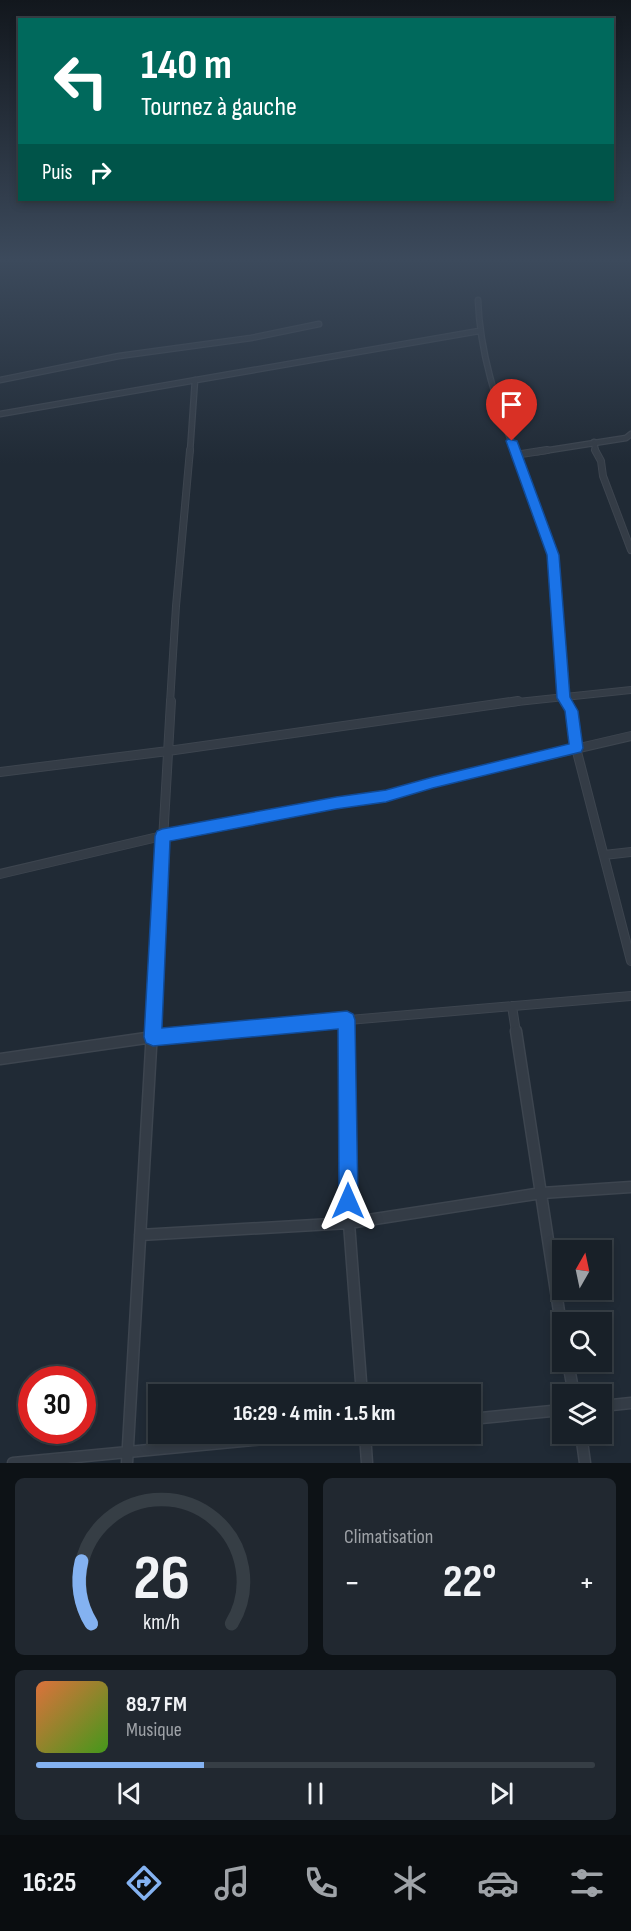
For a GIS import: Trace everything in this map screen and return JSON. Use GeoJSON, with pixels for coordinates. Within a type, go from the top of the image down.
{"type":"FeatureCollection","features":[{"type":"Feature","properties":{"kind":"street"},"geometry":{"type":"LineString","coordinates":[[0,380],[119,356],[231,341],[302,327]]}},
{"type":"Feature","properties":{"kind":"street"},"geometry":{"type":"LineString","coordinates":[[478,327],[488,378],[508,427],[515,455],[553,555],[564,698],[572,711],[576,748],[631,961]]}},
{"type":"Feature","properties":{"kind":"street"},"geometry":{"type":"LineString","coordinates":[[0,414],[478,331]]}},
{"type":"Feature","properties":{"kind":"street"},"geometry":{"type":"LineString","coordinates":[[127,1458],[176,606],[188,485],[195,380]]}},
{"type":"Feature","properties":{"kind":"street"},"geometry":{"type":"LineString","coordinates":[[515,455],[626,438],[631,435]]}},
{"type":"Feature","properties":{"kind":"street"},"geometry":{"type":"LineString","coordinates":[[594,442],[594,449],[601,461],[603,476],[631,550]]}},
{"type":"Feature","properties":{"kind":"street"},"geometry":{"type":"LineString","coordinates":[[0,772],[168,751],[543,698],[564,698],[631,690]]}},
{"type":"Feature","properties":{"kind":"street"},"geometry":{"type":"LineString","coordinates":[[0,874],[162,836],[336,803],[386,796],[433,782],[631,736]]}},
{"type":"Feature","properties":{"kind":"street"},"geometry":{"type":"LineString","coordinates":[[604,855],[631,852]]}},
{"type":"Feature","properties":{"kind":"street"},"geometry":{"type":"LineString","coordinates":[[0,1059],[153,1037],[631,996]]}},
{"type":"Feature","properties":{"kind":"street"},"geometry":{"type":"LineString","coordinates":[[513,1006],[559,1312]]}},
{"type":"Feature","properties":{"kind":"street"},"geometry":{"type":"LineString","coordinates":[[347,1020],[349,1223],[361,1384]]}},
{"type":"Feature","properties":{"kind":"street"},"geometry":{"type":"LineString","coordinates":[[140,1235],[349,1223],[542,1193],[631,1186]]}},
{"type":"Feature","properties":{"kind":"street"},"geometry":{"type":"LineString","coordinates":[[612,1405],[631,1403]]}},
{"type":"Feature","properties":{"kind":"street"},"geometry":{"type":"LineString","coordinates":[[481,1418],[552,1411]]}},
{"type":"Feature","properties":{"kind":"street"},"geometry":{"type":"LineString","coordinates":[[13,1463],[127,1458],[238,1444]]}},
{"type":"Feature","properties":{"kind":"street"},"geometry":{"type":"LineString","coordinates":[[366,1444],[367,1463]]}},
{"type":"Feature","properties":{"kind":"street"},"geometry":{"type":"LineString","coordinates":[[582,1444],[585,1463]]}},
{"type":"Feature","properties":{"kind":"route"},"geometry":{"type":"LineString","coordinates":[[348,1201],[347,1020],[153,1037],[162,836],[336,803],[386,796],[433,782],[576,748],[572,711],[564,698],[553,555],[515,455],[512,441]]}}]}
